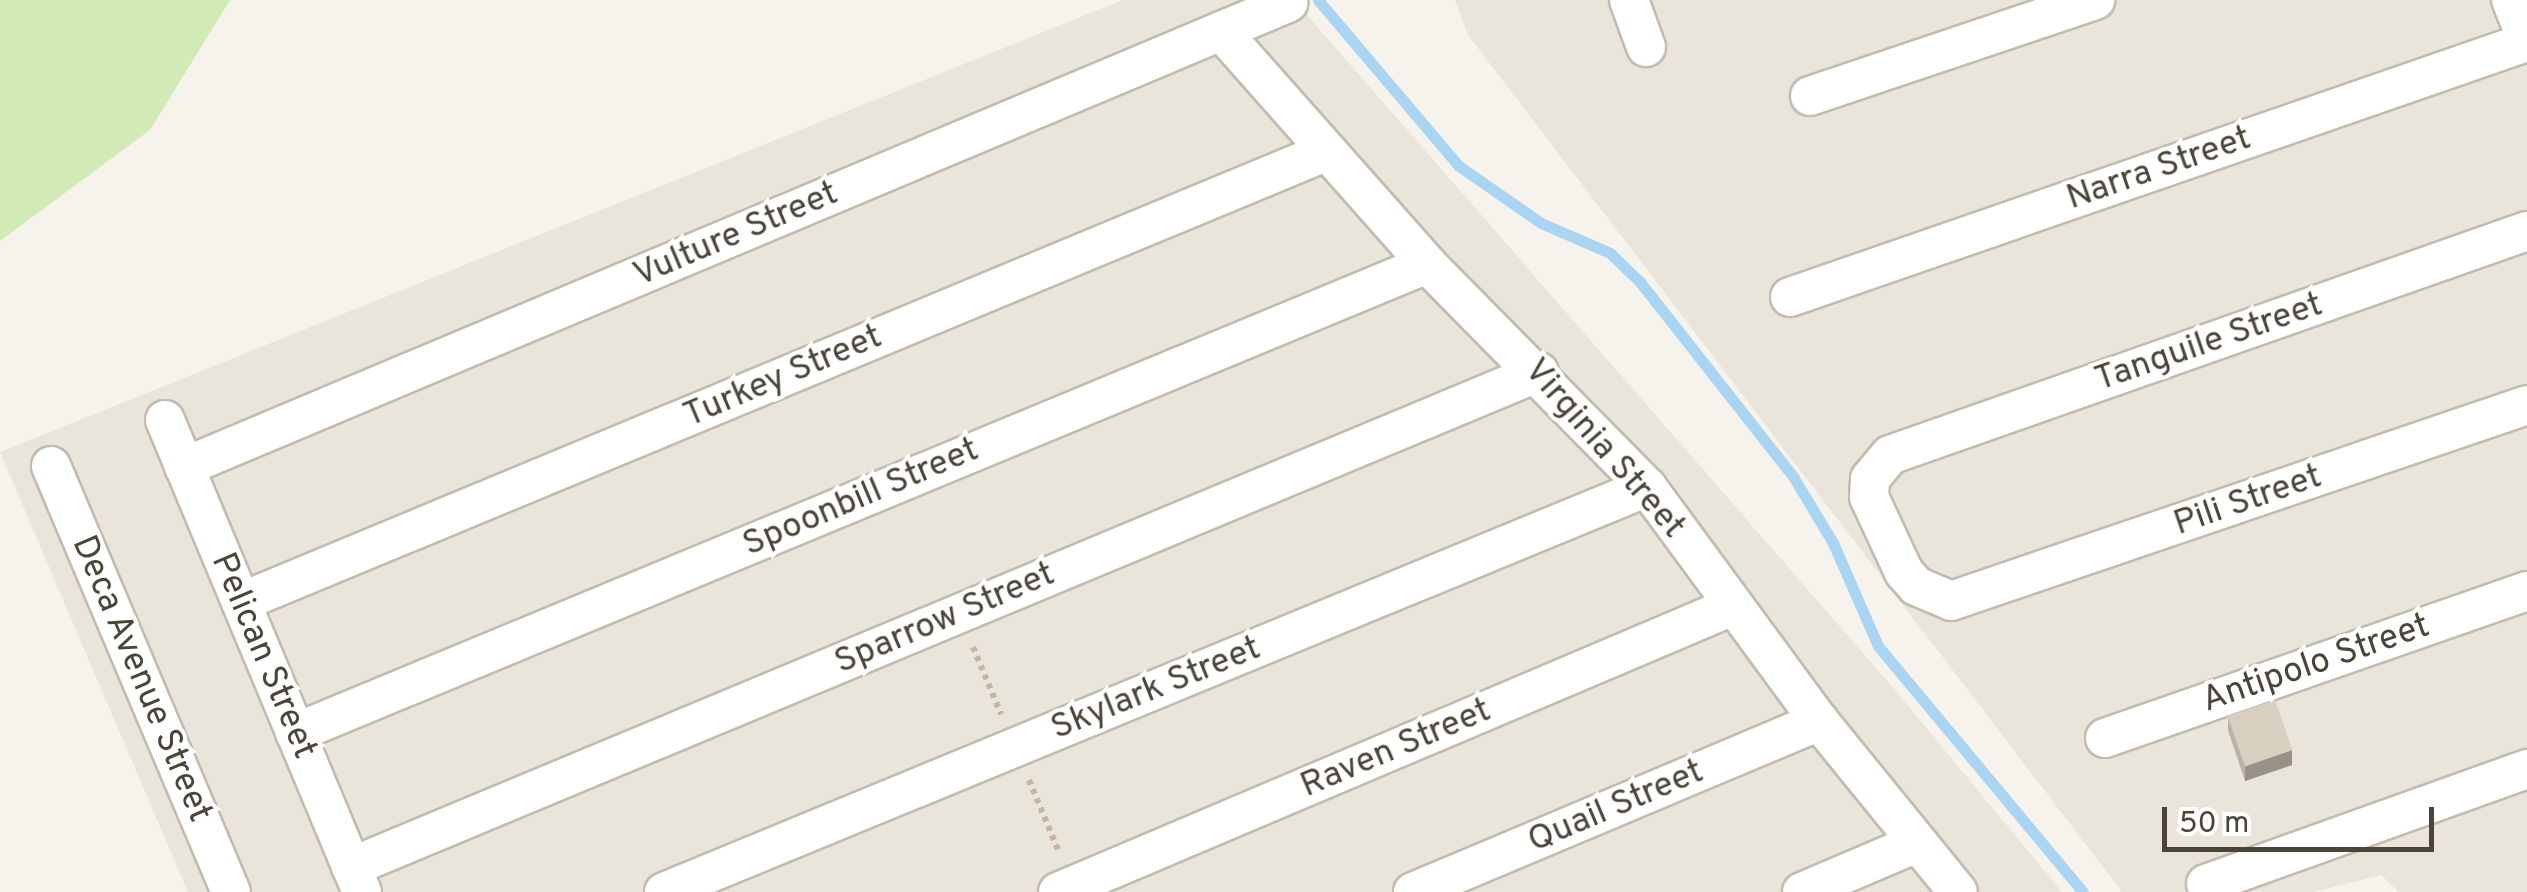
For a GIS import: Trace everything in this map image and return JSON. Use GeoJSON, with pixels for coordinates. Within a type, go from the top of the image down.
{"type":"FeatureCollection","features":[{"type":"Feature","properties":{"kind":"street"},"geometry":{"type":"LineString","coordinates":[[1629,0],[1646,46]]}},
{"type":"Feature","properties":{"kind":"street"},"geometry":{"type":"LineString","coordinates":[[1810,96],[2095,0]]}},
{"type":"Feature","properties":{"kind":"street"},"geometry":{"type":"LineString","coordinates":[[2512,0],[2527,41]]}},
{"type":"Feature","properties":{"kind":"street","name":"Vulture Street"},"geometry":{"type":"LineString","coordinates":[[184,467],[1288,3]]}},
{"type":"Feature","properties":{"kind":"street","name":"Virginia Street"},"geometry":{"type":"LineString","coordinates":[[1221,31],[1427,264],[1539,372],[1647,486],[1819,721],[1958,892]]}},
{"type":"Feature","properties":{"kind":"street","name":"Narra Street"},"geometry":{"type":"LineString","coordinates":[[1790,297],[2527,41]]}},
{"type":"Feature","properties":{"kind":"street","name":"Turkey Street"},"geometry":{"type":"LineString","coordinates":[[241,602],[1325,152]]}},
{"type":"Feature","properties":{"kind":"street","name":"Tanguile Street"},"geometry":{"type":"LineString","coordinates":[[1970,596],[1942,597],[1904,572],[1870,497],[1870,479],[1890,455],[2527,231]]}},
{"type":"Feature","properties":{"kind":"street","name":"Spoonbill Street"},"geometry":{"type":"LineString","coordinates":[[296,733],[1427,264]]}},
{"type":"Feature","properties":{"kind":"street","name":"Sparrow Street"},"geometry":{"type":"LineString","coordinates":[[357,880],[1539,372]]}},
{"type":"Feature","properties":{"kind":"street","name":"Pili Street"},"geometry":{"type":"LineString","coordinates":[[1970,596],[2527,405]]}},
{"type":"Feature","properties":{"kind":"street","name":"Pelican Street"},"geometry":{"type":"LineString","coordinates":[[164,420],[357,880]]}},
{"type":"Feature","properties":{"kind":"street","name":"Deca Avenue Street"},"geometry":{"type":"LineString","coordinates":[[50,466],[232,892]]}},
{"type":"Feature","properties":{"kind":"street","name":"Skylark Street"},"geometry":{"type":"LineString","coordinates":[[664,892],[1647,486]]}},
{"type":"Feature","properties":{"kind":"street","name":"Antipolo Street"},"geometry":{"type":"LineString","coordinates":[[2105,738],[2527,591]]}},
{"type":"Feature","properties":{"kind":"street","name":"Raven Street"},"geometry":{"type":"LineString","coordinates":[[1058,892],[1733,606]]}},
{"type":"Feature","properties":{"kind":"street","name":"Quail Street"},"geometry":{"type":"LineString","coordinates":[[1414,892],[1819,721]]}},
{"type":"Feature","properties":{"kind":"street"},"geometry":{"type":"LineString","coordinates":[[2206,884],[2527,769]]}},
{"type":"Feature","properties":{"kind":"street"},"geometry":{"type":"LineString","coordinates":[[1802,892],[1918,844]]}},
{"type":"Feature","properties":{"kind":"shaded area"},"geometry":{"type":"Polygon","coordinates":[[[1123,0],[1294,0],[1890,684],[2062,892],[188,892],[0,452],[1123,0]]]}},
{"type":"Feature","properties":{"kind":"shaded area"},"geometry":{"type":"Polygon","coordinates":[[[1455,0],[2527,0],[2527,892],[2399,892],[2381,875],[2313,892],[2122,892],[1468,35],[1455,0]]]}},
{"type":"Feature","properties":{"kind":"green space"},"geometry":{"type":"Polygon","coordinates":[[[0,0],[230,0],[150,130],[0,241],[0,0]]]}},
{"type":"Feature","properties":{"kind":"building"},"geometry":{"type":"Polygon","coordinates":[[[2275,700],[2292,750],[2245,766],[2228,716],[2275,700]]]}},
{"type":"Feature","properties":{"kind":"waterway"},"geometry":{"type":"LineString","coordinates":[[1318,0],[1459,166],[1541,223],[1610,253],[1640,282],[1794,478],[1833,543],[1878,646],[2083,892]]}}]}
